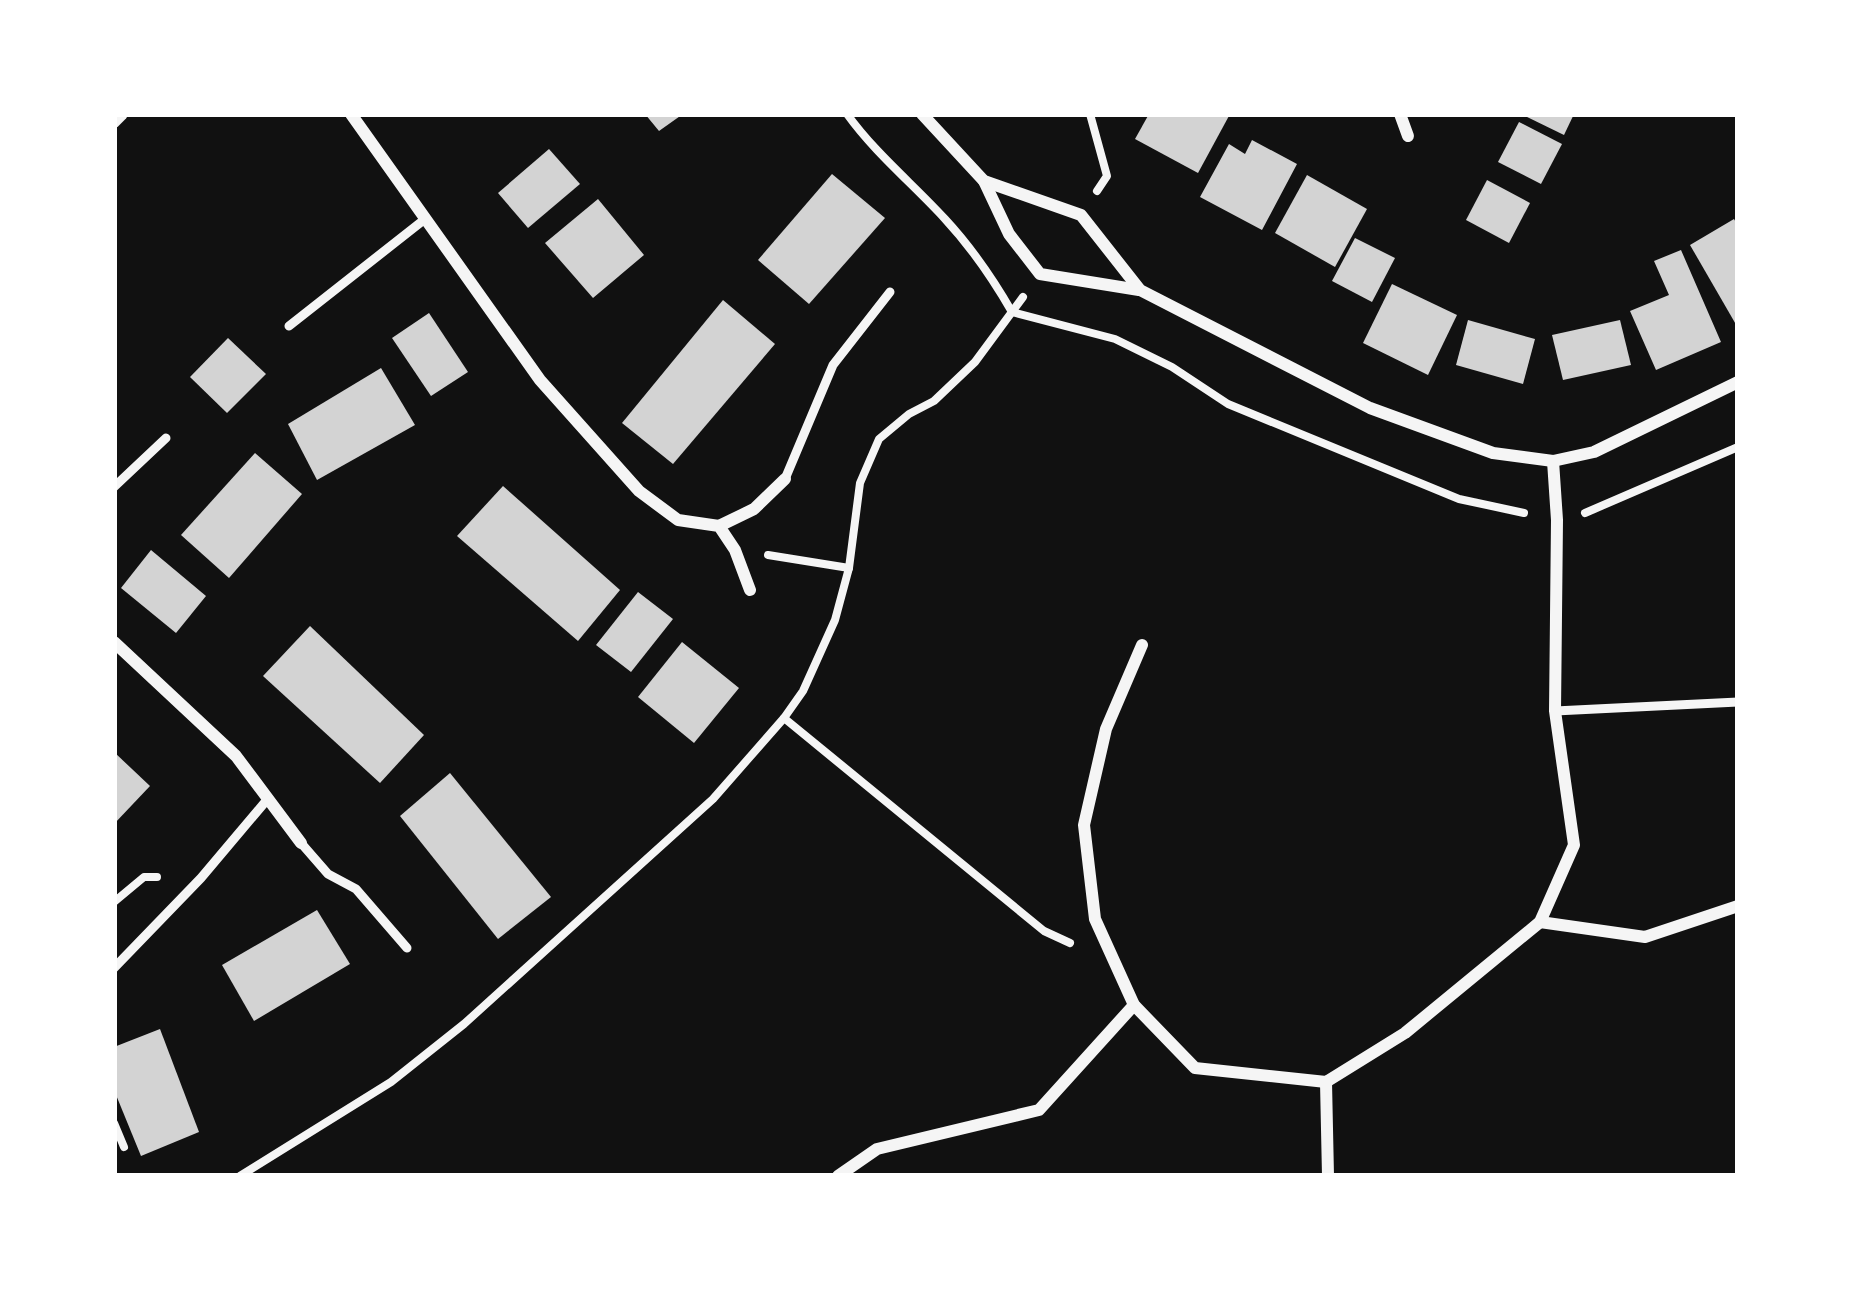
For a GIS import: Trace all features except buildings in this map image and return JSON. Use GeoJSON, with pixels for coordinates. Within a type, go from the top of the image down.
{"type":"FeatureCollection","features":[{"type":"Feature","properties":{"kind":"street"},"geometry":{"type":"LineString","coordinates":[[114,122],[122,114]]}},
{"type":"Feature","properties":{"kind":"street"},"geometry":{"type":"LineString","coordinates":[[351,114],[540,380],[639,491],[679,520],[719,526],[754,509],[785,478]]}},
{"type":"Feature","properties":{"kind":"street"},"geometry":{"type":"LineString","coordinates":[[922,114],[984,182],[1010,234],[1040,274],[1140,290],[1370,408],[1493,453],[1553,461],[1594,452],[1738,382]]}},
{"type":"Feature","properties":{"kind":"street"},"geometry":{"type":"LineString","coordinates":[[1400,114],[1408,136]]}},
{"type":"Feature","properties":{"kind":"street"},"geometry":{"type":"LineString","coordinates":[[984,182],[1081,215],[1140,290]]}},
{"type":"Feature","properties":{"kind":"street"},"geometry":{"type":"LineString","coordinates":[[1142,646],[1106,729],[1084,825],[1095,920],[1134,1005],[1195,1069],[1326,1082],[1405,1033],[1540,922],[1574,845],[1555,711],[1558,520],[1553,461]]}},
{"type":"Feature","properties":{"kind":"street"},"geometry":{"type":"LineString","coordinates":[[719,526],[735,550],[750,590]]}},
{"type":"Feature","properties":{"kind":"street"},"geometry":{"type":"LineString","coordinates":[[114,642],[236,755],[301,843]]}},
{"type":"Feature","properties":{"kind":"street"},"geometry":{"type":"LineString","coordinates":[[1540,922],[1645,937],[1738,906]]}},
{"type":"Feature","properties":{"kind":"street"},"geometry":{"type":"LineString","coordinates":[[838,1176],[877,1149],[1039,1110],[1134,1005]]}},
{"type":"Feature","properties":{"kind":"street"},"geometry":{"type":"LineString","coordinates":[[1326,1082],[1328,1176]]}},
{"type":"Feature","properties":{"kind":"lane"},"geometry":{"type":"LineString","coordinates":[[289,326],[425,219]]}},
{"type":"Feature","properties":{"kind":"lane"},"geometry":{"type":"LineString","coordinates":[[785,478],[833,365],[890,292]]}},
{"type":"Feature","properties":{"kind":"lane"},"geometry":{"type":"LineString","coordinates":[[114,488],[166,438]]}},
{"type":"Feature","properties":{"kind":"lane"},"geometry":{"type":"LineString","coordinates":[[1555,711],[1738,702]]}},
{"type":"Feature","properties":{"kind":"lane"},"geometry":{"type":"LineString","coordinates":[[114,968],[202,878],[266,801]]}},
{"type":"Feature","properties":{"kind":"lane"},"geometry":{"type":"LineString","coordinates":[[301,843],[328,874],[356,889],[407,948]]}},
{"type":"Feature","properties":{"kind":"path"},"geometry":{"type":"LineString","coordinates":[[1081,215],[1107,176],[1090,114]]}},
{"type":"Feature","properties":{"kind":"path"},"geometry":{"type":"LineString","coordinates":[[240,1176],[391,1082],[464,1024],[712,799],[784,718],[835,620],[849,568],[860,482],[879,439],[934,401],[975,362],[1040,274]]}},
{"type":"Feature","properties":{"kind":"path"},"geometry":{"type":"LineString","coordinates":[[735,550],[849,568]]}},
{"type":"Feature","properties":{"kind":"path"},"geometry":{"type":"LineString","coordinates":[[784,718],[1044,931],[1116,965]]}},
{"type":"Feature","properties":{"kind":"path"},"geometry":{"type":"LineString","coordinates":[[114,1123],[124,1147]]}}]}
